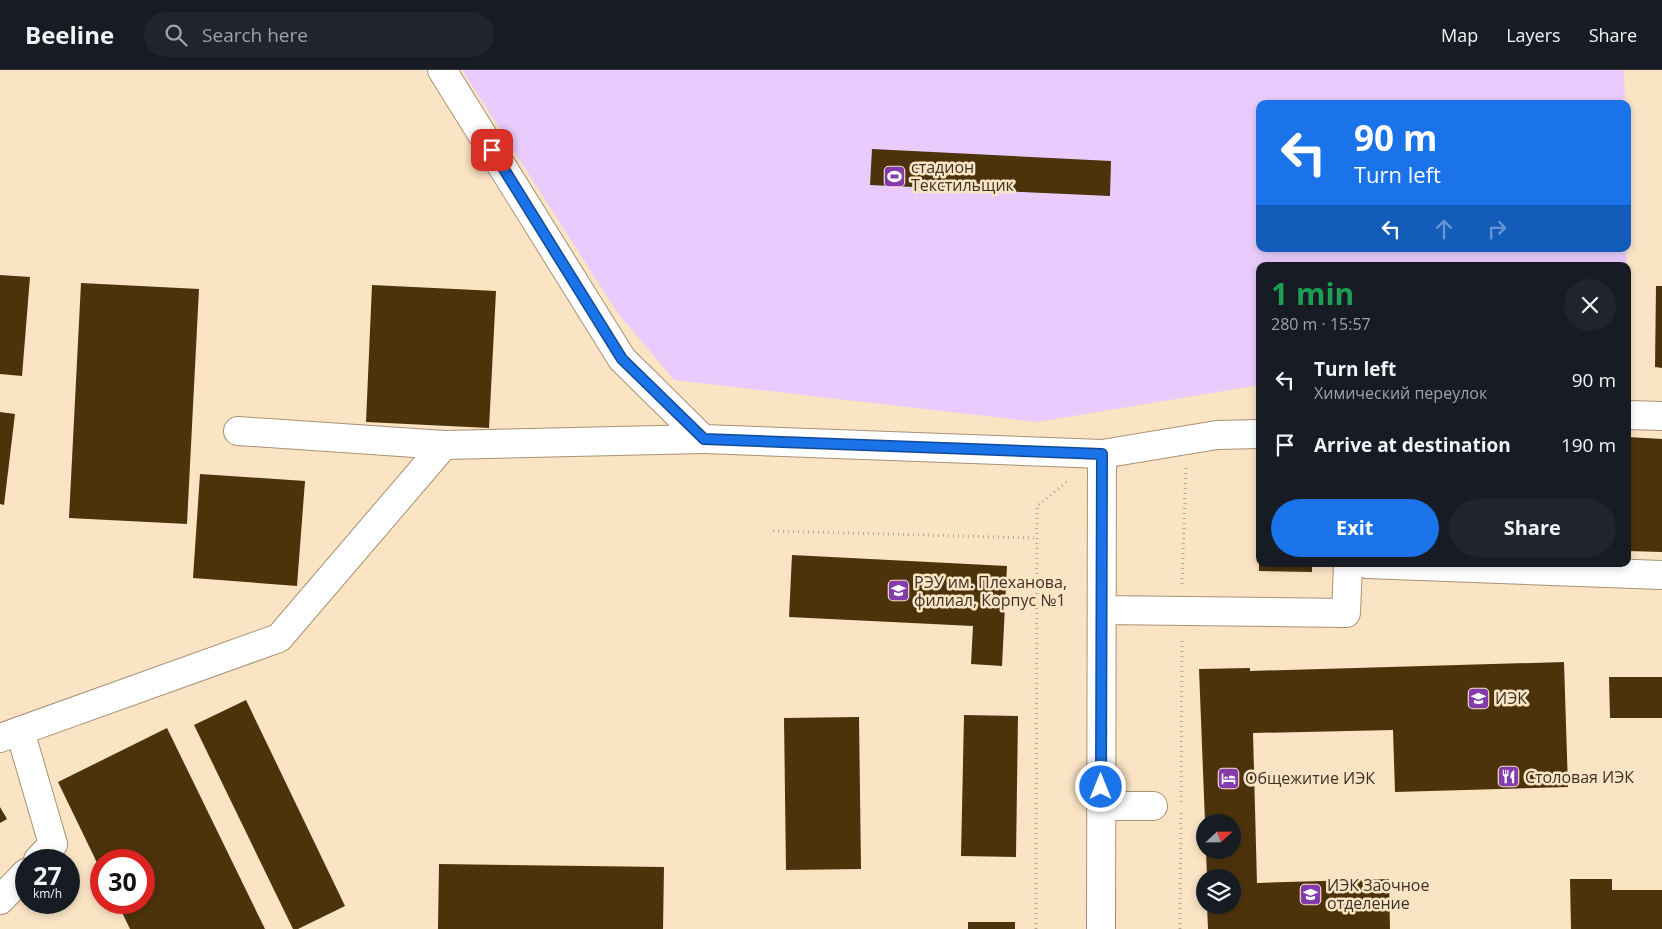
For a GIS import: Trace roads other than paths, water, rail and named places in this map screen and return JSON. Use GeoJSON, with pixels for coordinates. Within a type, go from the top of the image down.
{"type":"FeatureCollection","features":[{"type":"Feature","properties":{"kind":"street"},"geometry":{"type":"LineString","coordinates":[[442,70],[622,359],[704,439]]}},
{"type":"Feature","properties":{"kind":"street"},"geometry":{"type":"LineString","coordinates":[[1631,414],[1662,416]]}},
{"type":"Feature","properties":{"kind":"street"},"geometry":{"type":"LineString","coordinates":[[238,431],[444,445],[704,439],[1102,454],[1217,435],[1256,434]]}},
{"type":"Feature","properties":{"kind":"street"},"geometry":{"type":"LineString","coordinates":[[48,849],[53,844],[10,735],[279,638],[444,445]]}},
{"type":"Feature","properties":{"kind":"street"},"geometry":{"type":"LineString","coordinates":[[1101,929],[1102,454]]}},
{"type":"Feature","properties":{"kind":"street"},"geometry":{"type":"LineString","coordinates":[[1102,610],[1346,613],[1348,567]]}},
{"type":"Feature","properties":{"kind":"street"},"geometry":{"type":"LineString","coordinates":[[1447,567],[1661,575]]}},
{"type":"Feature","properties":{"kind":"street"},"geometry":{"type":"LineString","coordinates":[[1101,806],[1153,806]]}},
{"type":"Feature","properties":{"kind":"street"},"geometry":{"type":"LineString","coordinates":[[0,900],[15,884]]}},
{"type":"Feature","properties":{"kind":"place","name":"стадион Текстильщик"},"geometry":{"type":"Point","coordinates":[895,176]}},
{"type":"Feature","properties":{"kind":"place","name":"РЭУ им. Плеханова, филиал, Корпус №1"},"geometry":{"type":"Point","coordinates":[898,591]}},
{"type":"Feature","properties":{"kind":"place","name":"ИЭК"},"geometry":{"type":"Point","coordinates":[1479,698]}},
{"type":"Feature","properties":{"kind":"place","name":"Столовая ИЭК"},"geometry":{"type":"Point","coordinates":[1509,777]}},
{"type":"Feature","properties":{"kind":"place","name":"Общежитие ИЭК"},"geometry":{"type":"Point","coordinates":[1229,778]}},
{"type":"Feature","properties":{"kind":"place","name":"ИЭК Заочное отделение"},"geometry":{"type":"Point","coordinates":[1311,894]}}]}
